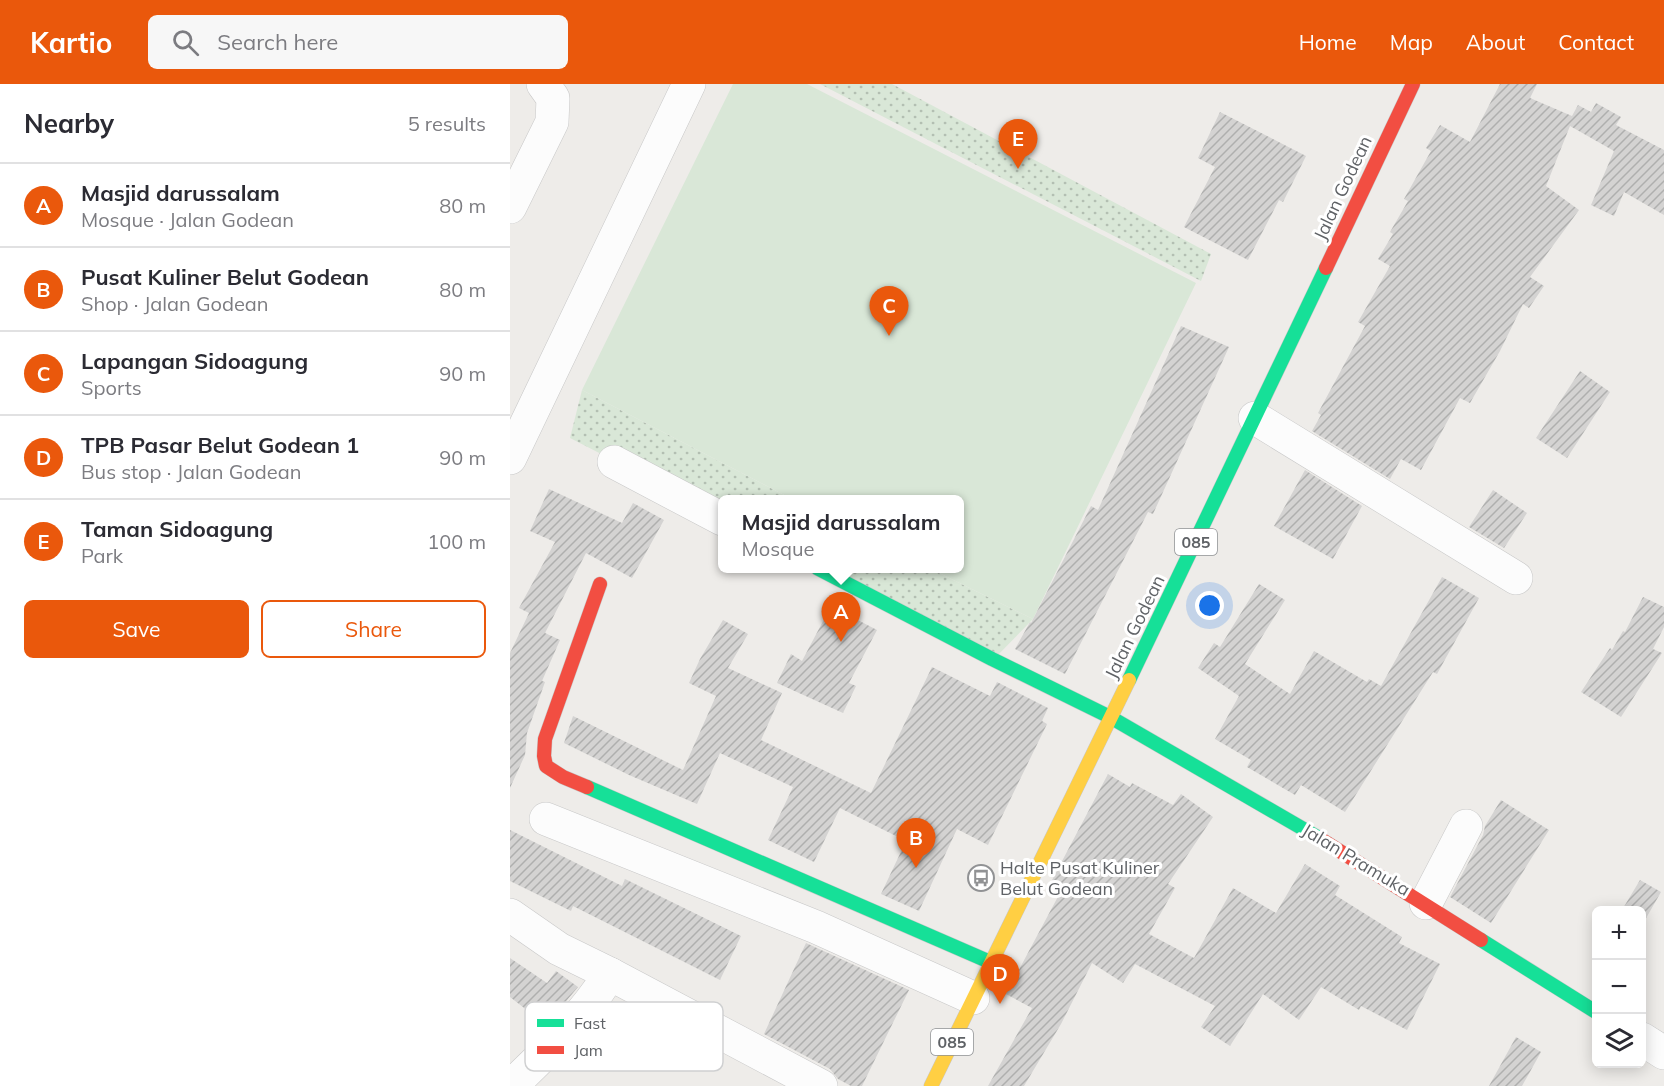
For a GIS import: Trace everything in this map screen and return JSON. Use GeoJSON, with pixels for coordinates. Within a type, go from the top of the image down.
{"type":"FeatureCollection","features":[{"type":"Feature","properties":{"kind":"street"},"geometry":{"type":"LineString","coordinates":[[510,207],[552,122],[553,98],[543,84]]}},
{"type":"Feature","properties":{"kind":"street"},"geometry":{"type":"LineString","coordinates":[[510,458],[689,84]]}},
{"type":"Feature","properties":{"kind":"street","name":"Jalan Godean"},"geometry":{"type":"LineString","coordinates":[[931,1086],[1177,582],[1413,84]]}},
{"type":"Feature","properties":{"kind":"street"},"geometry":{"type":"LineString","coordinates":[[1255,418],[1516,578]]}},
{"type":"Feature","properties":{"kind":"street"},"geometry":{"type":"LineString","coordinates":[[614,462],[718,516]]}},
{"type":"Feature","properties":{"kind":"street","name":"Jalan Pramuka"},"geometry":{"type":"LineString","coordinates":[[827,573],[992,660],[1110,717],[1345,853],[1592,1009]]}},
{"type":"Feature","properties":{"kind":"street"},"geometry":{"type":"LineString","coordinates":[[600,584],[545,739],[546,766],[563,777],[990,962]]}},
{"type":"Feature","properties":{"kind":"street"},"geometry":{"type":"LineString","coordinates":[[546,819],[816,927],[973,998]]}},
{"type":"Feature","properties":{"kind":"street"},"geometry":{"type":"LineString","coordinates":[[1426,903],[1466,826]]}},
{"type":"Feature","properties":{"kind":"street"},"geometry":{"type":"LineString","coordinates":[[510,915],[559,949],[663,1002]]}},
{"type":"Feature","properties":{"kind":"street"},"geometry":{"type":"LineString","coordinates":[[590,1002],[610,974]]}},
{"type":"Feature","properties":{"kind":"street"},"geometry":{"type":"LineString","coordinates":[[723,1034],[821,1086]]}},
{"type":"Feature","properties":{"kind":"street"},"geometry":{"type":"LineString","coordinates":[[1646,1042],[1664,1053]]}},
{"type":"Feature","properties":{"kind":"street"},"geometry":{"type":"LineString","coordinates":[[511,1086],[527,1071]]}},
{"type":"Feature","properties":{"kind":"green space"},"geometry":{"type":"Polygon","coordinates":[[[733,84],[807,84],[1196,283],[1033,619],[939,573],[964,573],[964,495],[784,495],[582,390],[733,84]]]}},
{"type":"Feature","properties":{"kind":"green space"},"geometry":{"type":"Polygon","coordinates":[[[820,84],[892,84],[1211,254],[1201,281],[820,84]]]}},
{"type":"Feature","properties":{"kind":"green space"},"geometry":{"type":"Polygon","coordinates":[[[582,390],[784,495],[718,495],[718,514],[570,438],[582,390]]]}},
{"type":"Feature","properties":{"kind":"green space"},"geometry":{"type":"Polygon","coordinates":[[[833,573],[939,573],[1033,619],[996,657],[833,573]]]}},
{"type":"Feature","properties":{"kind":"building"},"geometry":{"type":"Polygon","coordinates":[[[1500,84],[1537,84],[1530,98],[1572,116],[1578,105],[1591,112],[1596,103],[1621,117],[1616,125],[1664,150],[1664,215],[1624,192],[1614,216],[1591,205],[1614,151],[1570,126],[1546,186],[1579,210],[1530,277],[1544,286],[1529,308],[1523,304],[1500,351],[1470,403],[1460,398],[1421,470],[1401,459],[1390,479],[1312,431],[1321,415],[1318,413],[1365,326],[1358,322],[1390,266],[1378,259],[1393,234],[1390,232],[1408,201],[1404,199],[1431,151],[1426,148],[1440,125],[1470,142],[1500,84]]]}},
{"type":"Feature","properties":{"kind":"building"},"geometry":{"type":"Polygon","coordinates":[[[1220,112],[1306,156],[1283,202],[1279,200],[1248,260],[1184,227],[1215,167],[1198,158],[1220,112]]]}},
{"type":"Feature","properties":{"kind":"building"},"geometry":{"type":"Polygon","coordinates":[[[1181,326],[1229,347],[1153,514],[1148,512],[1065,674],[1015,649],[1031,623],[1091,506],[1098,510],[1181,326]]]}},
{"type":"Feature","properties":{"kind":"building"},"geometry":{"type":"Polygon","coordinates":[[[1580,371],[1610,392],[1567,458],[1536,438],[1580,371]]]}},
{"type":"Feature","properties":{"kind":"building"},"geometry":{"type":"Polygon","coordinates":[[[1305,470],[1362,506],[1333,559],[1274,526],[1305,470]]]}},
{"type":"Feature","properties":{"kind":"building"},"geometry":{"type":"Polygon","coordinates":[[[549,489],[622,523],[633,503],[664,520],[632,578],[586,553],[545,633],[560,640],[542,681],[545,682],[527,733],[525,755],[510,788],[510,653],[529,613],[519,608],[555,542],[530,531],[549,489]]]}},
{"type":"Feature","properties":{"kind":"building"},"geometry":{"type":"Polygon","coordinates":[[[1493,490],[1527,513],[1504,548],[1469,527],[1493,490]]]}},
{"type":"Feature","properties":{"kind":"building"},"geometry":{"type":"Polygon","coordinates":[[[1442,577],[1479,598],[1437,674],[1433,672],[1345,812],[1301,785],[1295,795],[1247,767],[1251,760],[1215,739],[1239,696],[1198,668],[1214,643],[1220,647],[1259,584],[1285,600],[1245,664],[1290,694],[1314,651],[1367,682],[1369,679],[1381,686],[1442,577]]]}},
{"type":"Feature","properties":{"kind":"building"},"geometry":{"type":"Polygon","coordinates":[[[1643,597],[1664,607],[1664,627],[1653,649],[1662,653],[1621,717],[1581,692],[1610,648],[1612,650],[1623,631],[1625,632],[1643,597]]]}},
{"type":"Feature","properties":{"kind":"building"},"geometry":{"type":"Polygon","coordinates":[[[831,606],[877,630],[849,683],[856,686],[843,713],[777,683],[791,654],[802,661],[831,606]]]}},
{"type":"Feature","properties":{"kind":"building"},"geometry":{"type":"Polygon","coordinates":[[[723,620],[748,634],[728,668],[782,693],[761,740],[871,793],[932,667],[990,696],[997,682],[1048,708],[1042,721],[1047,724],[988,845],[957,829],[919,911],[881,894],[906,841],[840,808],[814,862],[768,840],[793,787],[720,753],[697,804],[629,775],[564,743],[573,716],[683,770],[716,696],[689,683],[723,620]]]}},
{"type":"Feature","properties":{"kind":"building"},"geometry":{"type":"Polygon","coordinates":[[[1108,774],[1130,787],[1132,783],[1173,805],[1181,794],[1213,817],[1168,884],[1175,888],[1149,934],[1194,958],[1233,888],[1276,913],[1305,864],[1340,886],[1335,895],[1402,937],[1399,943],[1440,964],[1407,1030],[1361,1006],[1359,1010],[1321,987],[1299,1020],[1263,994],[1230,1046],[1201,1027],[1215,1006],[1135,964],[1123,983],[1092,963],[1061,1024],[1024,1086],[988,1086],[1032,1008],[1006,994],[1061,891],[1050,886],[1051,882],[1108,774]]]}},
{"type":"Feature","properties":{"kind":"building"},"geometry":{"type":"Polygon","coordinates":[[[1501,800],[1549,830],[1491,923],[1450,897],[1483,835],[1485,826],[1501,800]]]}},
{"type":"Feature","properties":{"kind":"building"},"geometry":{"type":"Polygon","coordinates":[[[510,830],[622,886],[625,879],[741,936],[720,980],[573,906],[571,911],[510,881],[510,830]]]}},
{"type":"Feature","properties":{"kind":"building"},"geometry":{"type":"Polygon","coordinates":[[[1640,880],[1661,892],[1646,918],[1646,906],[1624,906],[1640,880]]]}},
{"type":"Feature","properties":{"kind":"building"},"geometry":{"type":"Polygon","coordinates":[[[806,943],[909,990],[862,1086],[851,1086],[838,1079],[830,1069],[764,1034],[806,943]]]}},
{"type":"Feature","properties":{"kind":"building"},"geometry":{"type":"Polygon","coordinates":[[[510,958],[547,983],[556,971],[578,987],[565,1002],[525,1002],[525,1009],[510,997],[510,958]]]}},
{"type":"Feature","properties":{"kind":"building"},"geometry":{"type":"Polygon","coordinates":[[[1516,1037],[1541,1052],[1522,1086],[1489,1086],[1516,1037]]]}},
{"type":"Feature","properties":{"kind":"traffic: fast"},"geometry":{"type":"LineString","coordinates":[[1129,680],[1326,268]]}},
{"type":"Feature","properties":{"kind":"traffic: fast"},"geometry":{"type":"LineString","coordinates":[[827,573],[1110,717],[1319,838]]}},
{"type":"Feature","properties":{"kind":"traffic: fast"},"geometry":{"type":"LineString","coordinates":[[587,787],[990,962]]}},
{"type":"Feature","properties":{"kind":"traffic: fast"},"geometry":{"type":"LineString","coordinates":[[1481,940],[1592,1009]]}},
{"type":"Feature","properties":{"kind":"traffic: slow"},"geometry":{"type":"LineString","coordinates":[[931,1086],[1129,680]]}},
{"type":"Feature","properties":{"kind":"traffic: jam"},"geometry":{"type":"LineString","coordinates":[[1326,268],[1413,84]]}},
{"type":"Feature","properties":{"kind":"traffic: jam"},"geometry":{"type":"LineString","coordinates":[[587,787],[563,777],[546,766],[545,739],[600,584]]}},
{"type":"Feature","properties":{"kind":"traffic: jam"},"geometry":{"type":"LineString","coordinates":[[1319,838],[1481,940]]}},
{"type":"Feature","properties":{"kind":"place","name":"Taman Sidoagung"},"geometry":{"type":"Point","coordinates":[1018,169]}},
{"type":"Feature","properties":{"kind":"place","name":"Lapangan Sidoagung"},"geometry":{"type":"Point","coordinates":[889,336]}},
{"type":"Feature","properties":{"kind":"place","name":"Masjid darussalam"},"geometry":{"type":"Point","coordinates":[841,642]}},
{"type":"Feature","properties":{"kind":"place","name":"Pusat Kuliner Belut Godean"},"geometry":{"type":"Point","coordinates":[916,868]}},
{"type":"Feature","properties":{"kind":"place","name":"Halte Pusat Kuliner Belut Godean"},"geometry":{"type":"Point","coordinates":[981,878]}},
{"type":"Feature","properties":{"kind":"place","name":"TPB Pasar Belut Godean 1"},"geometry":{"type":"Point","coordinates":[1000,1004]}}]}
